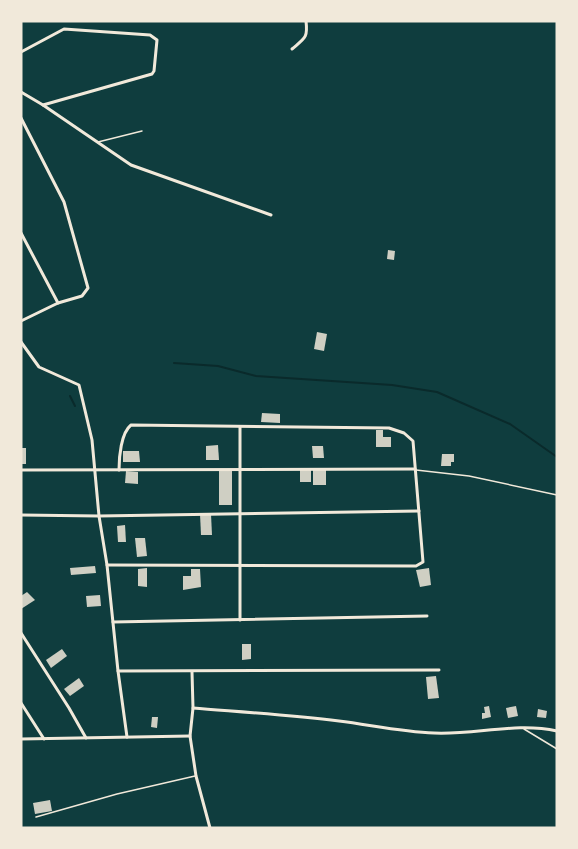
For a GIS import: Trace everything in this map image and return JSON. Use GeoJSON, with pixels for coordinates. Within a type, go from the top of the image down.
{"type":"FeatureCollection","features":[{"type":"Feature","properties":{"kind":"street"},"geometry":{"type":"LineString","coordinates":[[292,49],[306,38],[308,33],[306,21]]}},
{"type":"Feature","properties":{"kind":"street"},"geometry":{"type":"LineString","coordinates":[[21,52],[64,29],[150,35],[157,40],[152,74],[43,105]]}},
{"type":"Feature","properties":{"kind":"street"},"geometry":{"type":"LineString","coordinates":[[21,92],[131,165],[271,215]]}},
{"type":"Feature","properties":{"kind":"street"},"geometry":{"type":"LineString","coordinates":[[21,118],[64,202],[88,288],[82,296],[58,303],[21,321]]}},
{"type":"Feature","properties":{"kind":"street"},"geometry":{"type":"LineString","coordinates":[[21,233],[58,303]]}},
{"type":"Feature","properties":{"kind":"street"},"geometry":{"type":"LineString","coordinates":[[21,342],[39,368],[79,385],[92,440],[99,516],[127,737]]}},
{"type":"Feature","properties":{"kind":"street"},"geometry":{"type":"LineString","coordinates":[[107,565],[416,566],[423,562],[413,441],[404,433],[389,428],[131,425],[127,429],[119,459],[119,470]]}},
{"type":"Feature","properties":{"kind":"street"},"geometry":{"type":"LineString","coordinates":[[240,427],[240,620]]}},
{"type":"Feature","properties":{"kind":"street"},"geometry":{"type":"LineString","coordinates":[[21,470],[239,468],[415,470]]}},
{"type":"Feature","properties":{"kind":"street"},"geometry":{"type":"LineString","coordinates":[[21,515],[418,511]]}},
{"type":"Feature","properties":{"kind":"street"},"geometry":{"type":"LineString","coordinates":[[113,622],[427,616]]}},
{"type":"Feature","properties":{"kind":"street"},"geometry":{"type":"LineString","coordinates":[[21,633],[86,738]]}},
{"type":"Feature","properties":{"kind":"street"},"geometry":{"type":"LineString","coordinates":[[118,671],[439,670]]}},
{"type":"Feature","properties":{"kind":"street"},"geometry":{"type":"LineString","coordinates":[[192,672],[193,708],[190,736],[195,776],[210,828]]}},
{"type":"Feature","properties":{"kind":"street"},"geometry":{"type":"LineString","coordinates":[[21,704],[44,739]]}},
{"type":"Feature","properties":{"kind":"street"},"geometry":{"type":"LineString","coordinates":[[193,708],[341,721],[401,732],[443,734],[522,727],[557,731]]}},
{"type":"Feature","properties":{"kind":"street"},"geometry":{"type":"LineString","coordinates":[[21,739],[190,736]]}},
{"type":"Feature","properties":{"kind":"lane"},"geometry":{"type":"LineString","coordinates":[[98,142],[142,130]]}},
{"type":"Feature","properties":{"kind":"lane"},"geometry":{"type":"LineString","coordinates":[[415,470],[469,476],[557,495]]}},
{"type":"Feature","properties":{"kind":"lane"},"geometry":{"type":"LineString","coordinates":[[522,727],[557,749]]}},
{"type":"Feature","properties":{"kind":"lane"},"geometry":{"type":"LineString","coordinates":[[36,818],[117,794],[195,776]]}},
{"type":"Feature","properties":{"kind":"building"},"geometry":{"type":"Polygon","coordinates":[[[388,250],[395,251],[394,260],[387,259],[388,250]]]}},
{"type":"Feature","properties":{"kind":"building"},"geometry":{"type":"Polygon","coordinates":[[[317,332],[327,334],[324,351],[314,349],[317,332]]]}},
{"type":"Feature","properties":{"kind":"building"},"geometry":{"type":"Polygon","coordinates":[[[262,413],[280,414],[280,423],[261,422],[262,413]]]}},
{"type":"Feature","properties":{"kind":"building"},"geometry":{"type":"Polygon","coordinates":[[[376,430],[383,430],[383,437],[391,437],[391,447],[376,447],[376,430]]]}},
{"type":"Feature","properties":{"kind":"building"},"geometry":{"type":"Polygon","coordinates":[[[218,445],[219,460],[206,460],[206,446],[218,445]]]}},
{"type":"Feature","properties":{"kind":"building"},"geometry":{"type":"Polygon","coordinates":[[[312,446],[323,446],[324,458],[313,458],[312,446]]]}},
{"type":"Feature","properties":{"kind":"building"},"geometry":{"type":"Polygon","coordinates":[[[21,448],[26,448],[26,464],[22,464],[21,448]]]}},
{"type":"Feature","properties":{"kind":"building"},"geometry":{"type":"Polygon","coordinates":[[[123,451],[139,451],[140,462],[123,462],[123,451]]]}},
{"type":"Feature","properties":{"kind":"building"},"geometry":{"type":"Polygon","coordinates":[[[442,454],[454,454],[454,462],[451,462],[451,466],[441,466],[442,454]]]}},
{"type":"Feature","properties":{"kind":"building"},"geometry":{"type":"Polygon","coordinates":[[[300,470],[311,470],[311,482],[300,482],[300,470]]]}},
{"type":"Feature","properties":{"kind":"building"},"geometry":{"type":"Polygon","coordinates":[[[313,470],[326,470],[326,485],[313,485],[313,470]]]}},
{"type":"Feature","properties":{"kind":"building"},"geometry":{"type":"Polygon","coordinates":[[[126,471],[138,472],[138,484],[125,483],[126,471]]]}},
{"type":"Feature","properties":{"kind":"building"},"geometry":{"type":"Polygon","coordinates":[[[219,471],[232,471],[232,505],[219,505],[219,471]]]}},
{"type":"Feature","properties":{"kind":"building"},"geometry":{"type":"Polygon","coordinates":[[[200,514],[211,514],[212,535],[201,535],[200,514]]]}},
{"type":"Feature","properties":{"kind":"building"},"geometry":{"type":"Polygon","coordinates":[[[125,525],[126,542],[118,542],[117,526],[125,525]]]}},
{"type":"Feature","properties":{"kind":"building"},"geometry":{"type":"Polygon","coordinates":[[[135,538],[145,538],[147,556],[137,557],[135,538]]]}},
{"type":"Feature","properties":{"kind":"building"},"geometry":{"type":"Polygon","coordinates":[[[95,566],[96,573],[71,575],[70,568],[95,566]]]}},
{"type":"Feature","properties":{"kind":"building"},"geometry":{"type":"Polygon","coordinates":[[[147,568],[147,587],[138,586],[138,569],[147,568]]]}},
{"type":"Feature","properties":{"kind":"building"},"geometry":{"type":"Polygon","coordinates":[[[429,568],[431,585],[420,587],[416,570],[429,568]]]}},
{"type":"Feature","properties":{"kind":"building"},"geometry":{"type":"Polygon","coordinates":[[[191,569],[200,569],[201,587],[183,590],[183,576],[191,576],[191,569]]]}},
{"type":"Feature","properties":{"kind":"building"},"geometry":{"type":"Polygon","coordinates":[[[27,592],[35,600],[21,609],[21,596],[27,592]]]}},
{"type":"Feature","properties":{"kind":"building"},"geometry":{"type":"Polygon","coordinates":[[[100,595],[101,606],[87,607],[86,596],[100,595]]]}},
{"type":"Feature","properties":{"kind":"building"},"geometry":{"type":"Polygon","coordinates":[[[242,644],[251,644],[251,659],[242,660],[242,644]]]}},
{"type":"Feature","properties":{"kind":"building"},"geometry":{"type":"Polygon","coordinates":[[[62,649],[67,656],[51,668],[46,660],[62,649]]]}},
{"type":"Feature","properties":{"kind":"building"},"geometry":{"type":"Polygon","coordinates":[[[436,676],[439,698],[428,699],[426,677],[436,676]]]}},
{"type":"Feature","properties":{"kind":"building"},"geometry":{"type":"Polygon","coordinates":[[[79,678],[84,686],[70,696],[64,689],[79,678]]]}},
{"type":"Feature","properties":{"kind":"building"},"geometry":{"type":"Polygon","coordinates":[[[489,706],[491,717],[482,719],[482,713],[485,713],[484,707],[489,706]]]}},
{"type":"Feature","properties":{"kind":"building"},"geometry":{"type":"Polygon","coordinates":[[[516,706],[518,716],[508,718],[506,708],[516,706]]]}},
{"type":"Feature","properties":{"kind":"building"},"geometry":{"type":"Polygon","coordinates":[[[538,709],[547,711],[546,718],[537,717],[538,709]]]}},
{"type":"Feature","properties":{"kind":"building"},"geometry":{"type":"Polygon","coordinates":[[[152,717],[158,717],[157,728],[151,727],[152,717]]]}},
{"type":"Feature","properties":{"kind":"building"},"geometry":{"type":"Polygon","coordinates":[[[50,800],[52,811],[35,814],[33,803],[50,800]]]}},
{"type":"Feature","properties":{"kind":"waterway"},"geometry":{"type":"LineString","coordinates":[[174,363],[218,366],[256,376],[392,385],[437,392],[510,424],[557,457]]}},
{"type":"Feature","properties":{"kind":"waterway"},"geometry":{"type":"LineString","coordinates":[[70,396],[75,406]]}}]}
